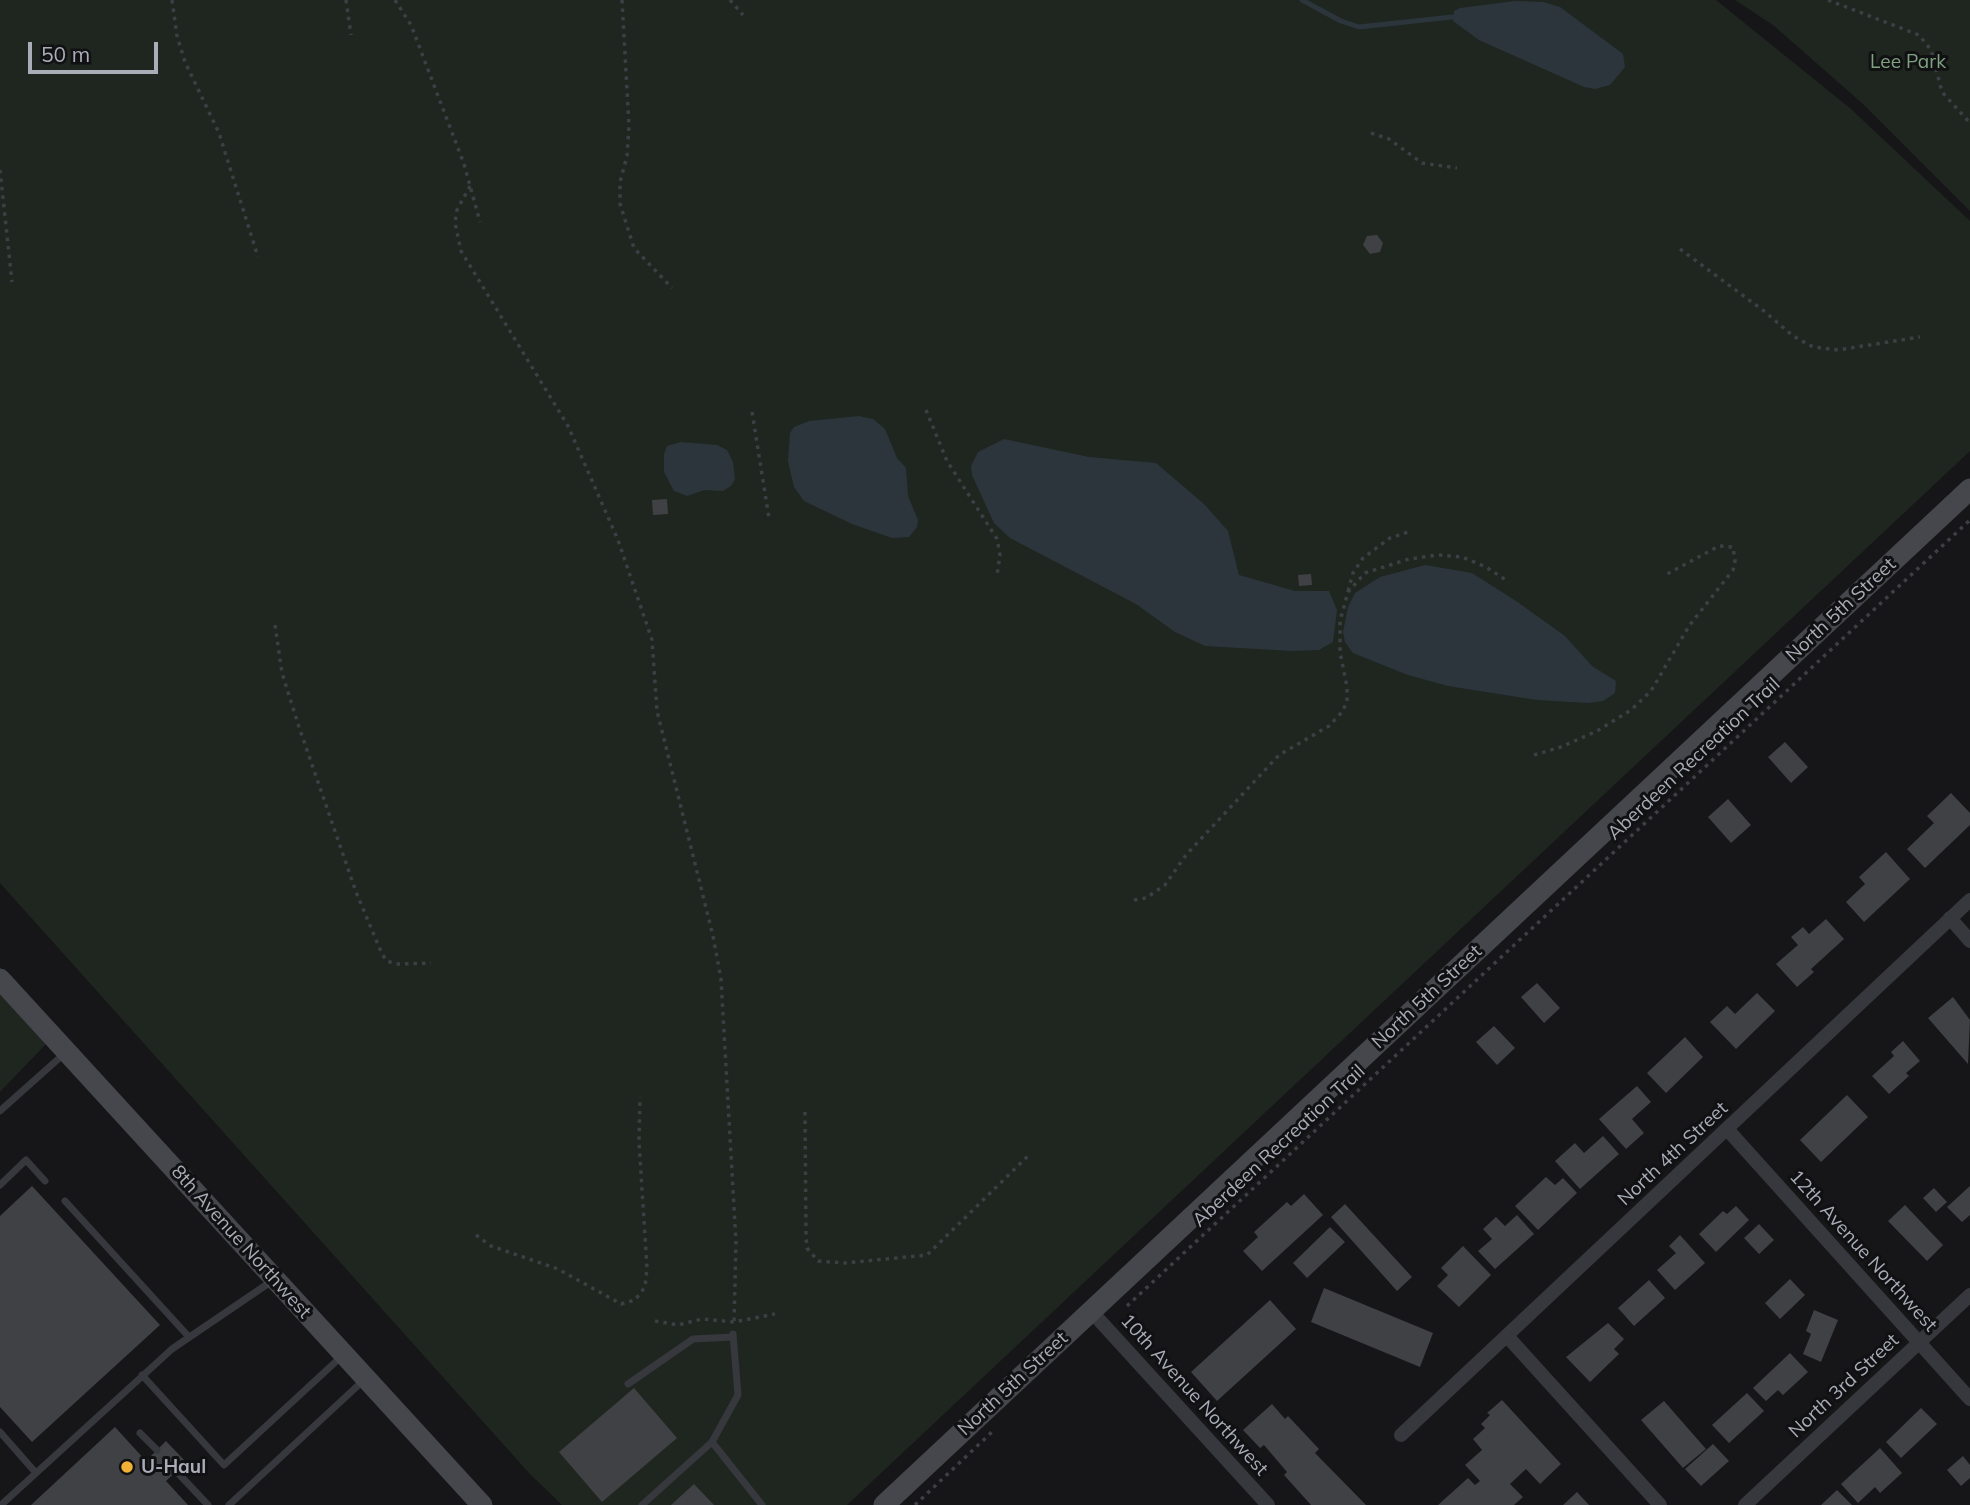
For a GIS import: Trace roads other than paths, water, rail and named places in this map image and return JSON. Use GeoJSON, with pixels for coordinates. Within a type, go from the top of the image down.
{"type":"FeatureCollection","features":[{"type":"Feature","properties":{"kind":"street","name":"North 5th Street"},"geometry":{"type":"LineString","coordinates":[[884,1505],[1098,1318],[1970,489]]}},
{"type":"Feature","properties":{"kind":"street","name":"North 4th Street"},"geometry":{"type":"LineString","coordinates":[[1401,1435],[1970,900]]}},
{"type":"Feature","properties":{"kind":"street"},"geometry":{"type":"LineString","coordinates":[[1950,918],[1970,941]]}},
{"type":"Feature","properties":{"kind":"street","name":"8th Avenue Northwest"},"geometry":{"type":"LineString","coordinates":[[0,978],[482,1505]]}},
{"type":"Feature","properties":{"kind":"street","name":"12th Avenue Northwest"},"geometry":{"type":"LineString","coordinates":[[1727,1129],[1970,1399]]}},
{"type":"Feature","properties":{"kind":"street","name":"North 3rd Street"},"geometry":{"type":"LineString","coordinates":[[1745,1505],[1970,1295]]}},
{"type":"Feature","properties":{"kind":"street","name":"10th Avenue Northwest"},"geometry":{"type":"LineString","coordinates":[[1098,1318],[1268,1505]]}},
{"type":"Feature","properties":{"kind":"street"},"geometry":{"type":"LineString","coordinates":[[1507,1336],[1660,1505]]}},
{"type":"Feature","properties":{"kind":"lane"},"geometry":{"type":"LineString","coordinates":[[0,1111],[66,1051]]}},
{"type":"Feature","properties":{"kind":"lane"},"geometry":{"type":"LineString","coordinates":[[0,1185],[26,1160],[46,1181]]}},
{"type":"Feature","properties":{"kind":"lane"},"geometry":{"type":"LineString","coordinates":[[65,1201],[189,1337]]}},
{"type":"Feature","properties":{"kind":"lane"},"geometry":{"type":"LineString","coordinates":[[1,1505],[142,1375],[189,1337],[275,1279]]}},
{"type":"Feature","properties":{"kind":"lane"},"geometry":{"type":"LineString","coordinates":[[628,1384],[693,1339],[733,1335],[737,1395],[712,1442],[642,1505]]}},
{"type":"Feature","properties":{"kind":"lane"},"geometry":{"type":"LineString","coordinates":[[142,1375],[224,1465],[344,1355]]}},
{"type":"Feature","properties":{"kind":"lane"},"geometry":{"type":"LineString","coordinates":[[229,1505],[365,1378]]}},
{"type":"Feature","properties":{"kind":"lane"},"geometry":{"type":"LineString","coordinates":[[0,1432],[36,1473]]}},
{"type":"Feature","properties":{"kind":"lane"},"geometry":{"type":"LineString","coordinates":[[140,1433],[157,1450]]}},
{"type":"Feature","properties":{"kind":"lane"},"geometry":{"type":"LineString","coordinates":[[712,1442],[762,1505]]}},
{"type":"Feature","properties":{"kind":"lane"},"geometry":{"type":"LineString","coordinates":[[176,1471],[208,1505]]}},
{"type":"Feature","properties":{"kind":"waterway"},"geometry":{"type":"LineString","coordinates":[[1302,0],[1341,21],[1359,27],[1452,17]]}},
{"type":"Feature","properties":{"kind":"place","name":"U-Haul"},"geometry":{"type":"Point","coordinates":[127,1467]}},
{"type":"Feature","properties":{"kind":"park label","name":"Lee Park"},"geometry":{"type":"Point","coordinates":[1908,62]}}]}
